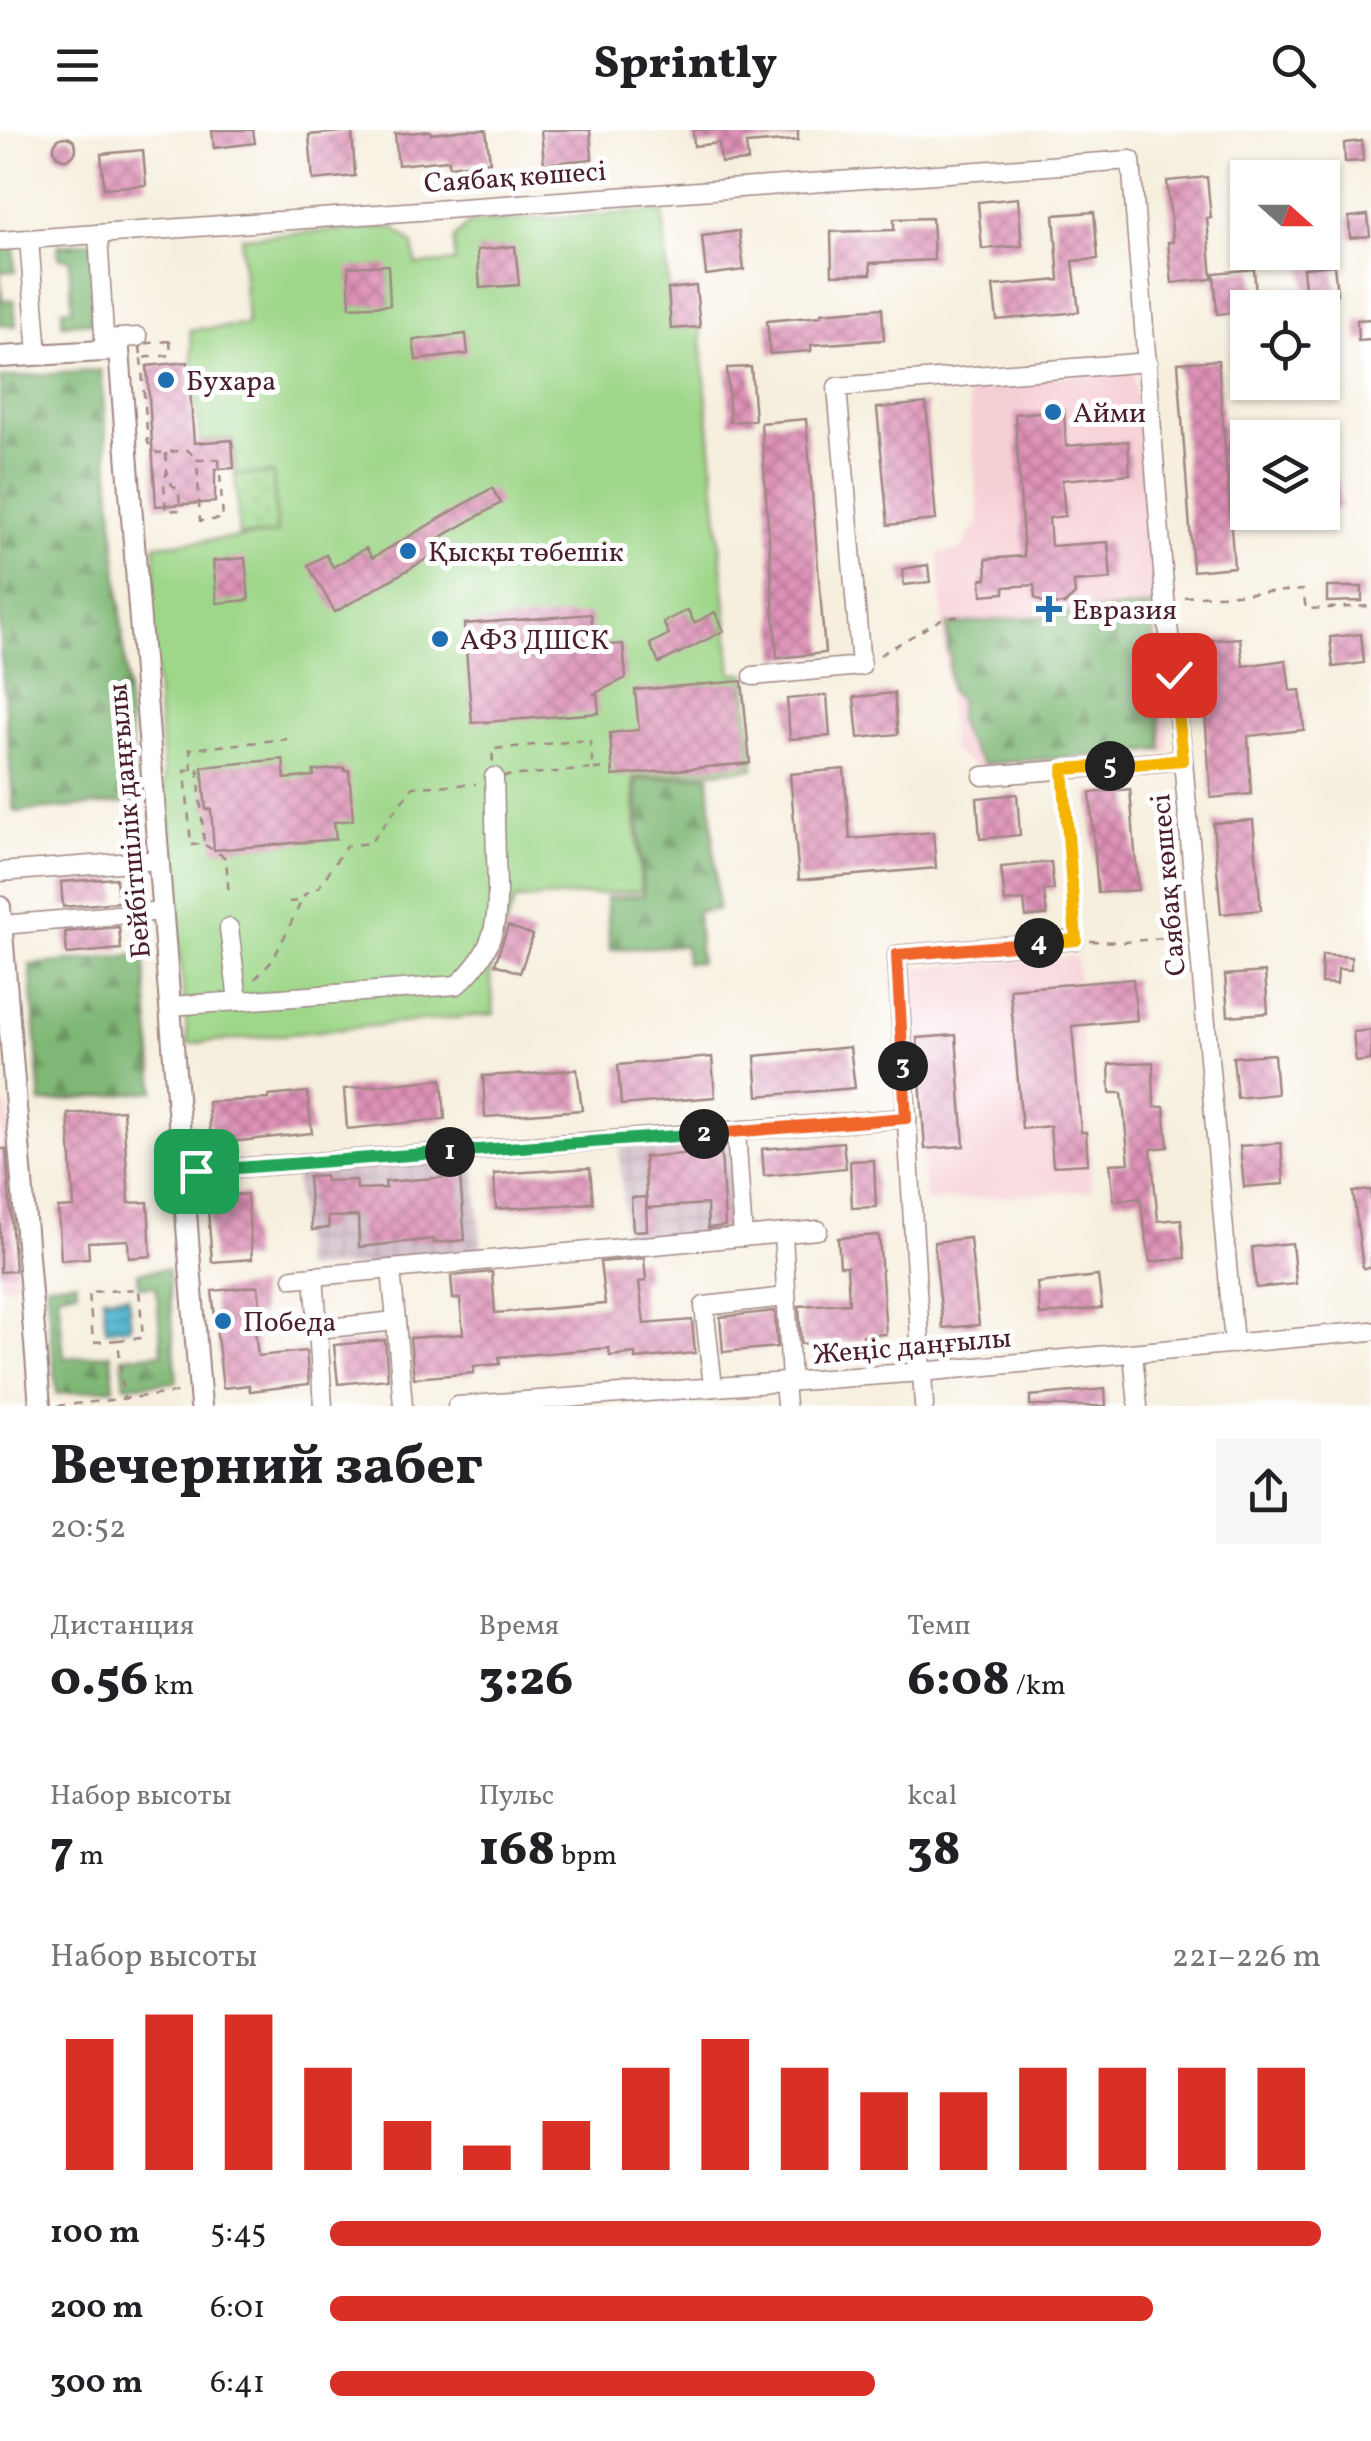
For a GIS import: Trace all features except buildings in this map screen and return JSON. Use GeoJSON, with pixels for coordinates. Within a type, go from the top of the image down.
{"type":"FeatureCollection","features":[{"type":"Feature","properties":{"kind":"main road"},"geometry":{"type":"LineString","coordinates":[[0,357],[104,345]]}},
{"type":"Feature","properties":{"kind":"main road","name":"Бейбітшілік даңғылы"},"geometry":{"type":"LineString","coordinates":[[104,345],[119,350],[200,1398]]}},
{"type":"Feature","properties":{"kind":"main road"},"geometry":{"type":"LineString","coordinates":[[1,918],[3,983],[40,1406]]}},
{"type":"Feature","properties":{"kind":"street","name":"Саябақ көшесі"},"geometry":{"type":"LineString","coordinates":[[0,241],[1132,160],[1165,598],[1183,760],[1234,1344]]}},
{"type":"Feature","properties":{"kind":"street"},"geometry":{"type":"LineString","coordinates":[[98,234],[104,345],[138,337]]}},
{"type":"Feature","properties":{"kind":"street"},"geometry":{"type":"LineString","coordinates":[[29,239],[38,355]]}},
{"type":"Feature","properties":{"kind":"street"},"geometry":{"type":"LineString","coordinates":[[752,676],[861,666],[838,387],[1148,362]]}},
{"type":"Feature","properties":{"kind":"street"},"geometry":{"type":"LineString","coordinates":[[984,776],[1183,760]]}},
{"type":"Feature","properties":{"kind":"street"},"geometry":{"type":"LineString","coordinates":[[171,1006],[457,985],[474,970],[488,946],[498,913],[494,780]]}},
{"type":"Feature","properties":{"kind":"street"},"geometry":{"type":"LineString","coordinates":[[0,872],[158,860]]}},
{"type":"Feature","properties":{"kind":"street"},"geometry":{"type":"LineString","coordinates":[[1,918],[163,912]]}},
{"type":"Feature","properties":{"kind":"street"},"geometry":{"type":"LineString","coordinates":[[229,928],[238,1002]]}},
{"type":"Feature","properties":{"kind":"street"},"geometry":{"type":"LineString","coordinates":[[924,1406],[897,955],[1076,940]]}},
{"type":"Feature","properties":{"kind":"street"},"geometry":{"type":"LineString","coordinates":[[182,1172],[906,1118]]}},
{"type":"Feature","properties":{"kind":"street"},"geometry":{"type":"LineString","coordinates":[[736,1131],[743,1237]]}},
{"type":"Feature","properties":{"kind":"street"},"geometry":{"type":"LineString","coordinates":[[294,1278],[818,1230]]}},
{"type":"Feature","properties":{"kind":"street"},"geometry":{"type":"LineString","coordinates":[[783,1234],[786,1406]]}},
{"type":"Feature","properties":{"kind":"street"},"geometry":{"type":"LineString","coordinates":[[392,1270],[404,1406]]}},
{"type":"Feature","properties":{"kind":"street"},"geometry":{"type":"LineString","coordinates":[[314,1276],[322,1406]]}},
{"type":"Feature","properties":{"kind":"street"},"geometry":{"type":"LineString","coordinates":[[713,1388],[704,1306],[786,1298]]}},
{"type":"Feature","properties":{"kind":"street"},"geometry":{"type":"LineString","coordinates":[[318,1330],[396,1321]]}},
{"type":"Feature","properties":{"kind":"street","name":"Жеңіс даңғылы"},"geometry":{"type":"LineString","coordinates":[[457,1406],[656,1399],[713,1388],[1371,1331]]}},
{"type":"Feature","properties":{"kind":"street"},"geometry":{"type":"LineString","coordinates":[[1133,1353],[1138,1406]]}},
{"type":"Feature","properties":{"kind":"path"},"geometry":{"type":"LineString","coordinates":[[141,358],[171,355],[170,341],[140,344],[141,358],[148,443],[156,452],[188,450],[196,460],[200,521],[223,520],[219,458],[196,460]]}},
{"type":"Feature","properties":{"kind":"path"},"geometry":{"type":"LineString","coordinates":[[166,452],[166,511],[180,510],[178,490],[167,472]]}},
{"type":"Feature","properties":{"kind":"path"},"geometry":{"type":"LineString","coordinates":[[1165,598],[1303,590],[1306,609],[1371,606]]}},
{"type":"Feature","properties":{"kind":"path"},"geometry":{"type":"LineString","coordinates":[[861,666],[942,618],[963,616]]}},
{"type":"Feature","properties":{"kind":"path"},"geometry":{"type":"LineString","coordinates":[[192,770],[190,749],[287,739]]}},
{"type":"Feature","properties":{"kind":"path"},"geometry":{"type":"LineString","coordinates":[[494,780],[492,749],[590,740],[592,769]]}},
{"type":"Feature","properties":{"kind":"path"},"geometry":{"type":"LineString","coordinates":[[251,984],[273,960],[306,894],[319,888],[346,846],[370,843],[413,787],[610,768]]}},
{"type":"Feature","properties":{"kind":"path"},"geometry":{"type":"LineString","coordinates":[[204,844],[198,769],[185,770],[191,845],[204,844],[226,858],[229,897]]}},
{"type":"Feature","properties":{"kind":"path"},"geometry":{"type":"LineString","coordinates":[[1063,769],[1076,940],[1124,942],[1198,934]]}},
{"type":"Feature","properties":{"kind":"path"},"geometry":{"type":"LineString","coordinates":[[289,902],[302,900]]}},
{"type":"Feature","properties":{"kind":"path"},"geometry":{"type":"LineString","coordinates":[[139,1288],[143,1338],[118,1340],[93,1342],[89,1292],[139,1288]]}},
{"type":"Feature","properties":{"kind":"path"},"geometry":{"type":"LineString","coordinates":[[118,1340],[124,1398]]}},
{"type":"Feature","properties":{"kind":"path"},"geometry":{"type":"LineString","coordinates":[[56,1406],[124,1398],[200,1398]]}},
{"type":"Feature","properties":{"kind":"shaded area","name":"Евразия"},"geometry":{"type":"Polygon","coordinates":[[[1133,370],[1170,752],[977,768],[951,750],[938,553],[961,550],[979,521],[967,385],[1133,370]]]}},
{"type":"Feature","properties":{"kind":"shaded area"},"geometry":{"type":"Polygon","coordinates":[[[1076,956],[1092,1190],[925,1202],[909,968],[1076,956]]]}},
{"type":"Feature","properties":{"kind":"shaded area"},"geometry":{"type":"Polygon","coordinates":[[[8,1106],[18,1271],[14,1286],[0,1286],[0,1107],[8,1106]]]}},
{"type":"Feature","properties":{"kind":"shaded area"},"geometry":{"type":"Polygon","coordinates":[[[729,1140],[736,1233],[625,1241],[619,1148],[729,1140]]]}},
{"type":"Feature","properties":{"kind":"shaded area"},"geometry":{"type":"Polygon","coordinates":[[[475,1160],[482,1258],[302,1270],[295,1173],[475,1160]]]}},
{"type":"Feature","properties":{"kind":"green space","name":"АФЗ ДШСК"},"geometry":{"type":"Polygon","coordinates":[[[663,211],[671,328],[700,327],[732,673],[745,673],[754,768],[633,778],[641,891],[515,900],[490,969],[494,1014],[188,1044],[147,586],[155,574],[155,545],[277,534],[273,473],[235,475],[233,439],[200,442],[190,330],[247,325],[241,237],[393,227],[413,244],[416,265],[455,262],[454,240],[469,223],[663,211]]]}},
{"type":"Feature","properties":{"kind":"green space"},"geometry":{"type":"Polygon","coordinates":[[[93,242],[98,322],[62,324],[62,309],[72,308],[69,258],[59,258],[58,245],[93,242]]]}},
{"type":"Feature","properties":{"kind":"green space"},"geometry":{"type":"Polygon","coordinates":[[[14,248],[15,271],[0,272],[0,249],[14,248]]]}},
{"type":"Feature","properties":{"kind":"green space"},"geometry":{"type":"Polygon","coordinates":[[[0,272],[2,300],[14,300],[16,326],[0,325],[0,272]]]}},
{"type":"Feature","properties":{"kind":"green space"},"geometry":{"type":"Polygon","coordinates":[[[101,370],[136,802],[14,812],[0,641],[0,378],[101,370]]]}},
{"type":"Feature","properties":{"kind":"green space"},"geometry":{"type":"Polygon","coordinates":[[[274,473],[277,534],[239,536],[235,475],[274,473]]]}},
{"type":"Feature","properties":{"kind":"green space"},"geometry":{"type":"Polygon","coordinates":[[[1151,606],[1162,750],[983,764],[963,735],[958,719],[960,701],[950,691],[947,625],[1151,606]]]}},
{"type":"Feature","properties":{"kind":"green space"},"geometry":{"type":"Polygon","coordinates":[[[709,775],[718,910],[697,912],[700,962],[686,963],[684,945],[610,950],[606,898],[643,895],[636,780],[709,775]]]}},
{"type":"Feature","properties":{"kind":"green space"},"geometry":{"type":"Polygon","coordinates":[[[144,954],[155,1091],[41,1103],[30,965],[144,954]]]}},
{"type":"Feature","properties":{"kind":"green space"},"geometry":{"type":"Polygon","coordinates":[[[168,1269],[177,1382],[125,1386],[122,1357],[162,1353],[156,1286],[139,1287],[138,1272],[168,1269]]]}},
{"type":"Feature","properties":{"kind":"green space"},"geometry":{"type":"Polygon","coordinates":[[[76,1281],[77,1291],[58,1293],[64,1358],[111,1354],[114,1388],[57,1394],[46,1284],[76,1281]]]}},
{"type":"Feature","properties":{"kind":"water"},"geometry":{"type":"Polygon","coordinates":[[[128,1295],[131,1327],[106,1330],[103,1297],[128,1295]]]}},
{"type":"Feature","properties":{"kind":"place","name":"Бухара"},"geometry":{"type":"Point","coordinates":[166,380]}},
{"type":"Feature","properties":{"kind":"place","name":"Айми"},"geometry":{"type":"Point","coordinates":[1053,412]}},
{"type":"Feature","properties":{"kind":"place","name":"Қысқы төбешік"},"geometry":{"type":"Point","coordinates":[408,551]}},
{"type":"Feature","properties":{"kind":"place","name":"Евразия"},"geometry":{"type":"Point","coordinates":[1049,609]}},
{"type":"Feature","properties":{"kind":"place","name":"АФЗ ДШСК"},"geometry":{"type":"Point","coordinates":[440,639]}},
{"type":"Feature","properties":{"kind":"place","name":"Победа"},"geometry":{"type":"Point","coordinates":[223,1321]}},
{"type":"Feature","properties":{"kind":"route"},"geometry":{"type":"LineString","coordinates":[[196,1171],[906,1118],[897,955],[1076,940],[1063,769],[1183,760],[1174,675]]}}]}
